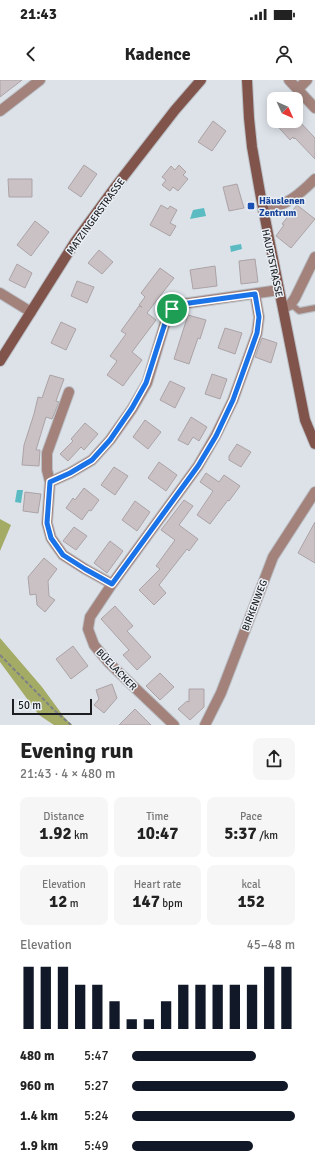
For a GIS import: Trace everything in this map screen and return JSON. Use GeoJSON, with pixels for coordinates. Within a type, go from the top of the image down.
{"type":"FeatureCollection","features":[{"type":"Feature","properties":{"kind":"street"},"geometry":{"type":"LineString","coordinates":[[0,111],[40,80]]}},
{"type":"Feature","properties":{"kind":"street","name":"MATZINGERSTRASSE"},"geometry":{"type":"LineString","coordinates":[[0,361],[75,242],[166,122],[201,80]]}},
{"type":"Feature","properties":{"kind":"street","name":"HAUPTSTRASSE"},"geometry":{"type":"LineString","coordinates":[[247,80],[252,147],[263,210],[279,290],[287,306],[306,420],[315,443]]}},
{"type":"Feature","properties":{"kind":"street"},"geometry":{"type":"LineString","coordinates":[[289,80],[315,108]]}},
{"type":"Feature","properties":{"kind":"street"},"geometry":{"type":"LineString","coordinates":[[298,90],[307,80]]}},
{"type":"Feature","properties":{"kind":"street"},"geometry":{"type":"LineString","coordinates":[[263,210],[277,207],[291,200],[300,194],[315,179]]}},
{"type":"Feature","properties":{"kind":"street"},"geometry":{"type":"LineString","coordinates":[[287,306],[295,298],[315,257]]}},
{"type":"Feature","properties":{"kind":"street"},"geometry":{"type":"LineString","coordinates":[[50,482],[70,473],[92,460],[110,440],[128,415],[146,383],[166,320],[172,309],[182,304],[279,290]]}},
{"type":"Feature","properties":{"kind":"street"},"geometry":{"type":"LineString","coordinates":[[0,293],[31,312]]}},
{"type":"Feature","properties":{"kind":"street","name":"BÜELACKER"},"geometry":{"type":"LineString","coordinates":[[174,725],[109,662],[94,645],[88,629],[90,617],[112,584],[198,466],[216,436],[233,400],[257,333],[259,317],[255,294]]}},
{"type":"Feature","properties":{"kind":"street"},"geometry":{"type":"LineString","coordinates":[[69,392],[47,453],[46,470],[50,482],[47,523],[51,538],[63,555],[112,584]]}},
{"type":"Feature","properties":{"kind":"street","name":"BIRKENWEG"},"geometry":{"type":"LineString","coordinates":[[205,725],[221,693],[273,557],[315,492]]}},
{"type":"Feature","properties":{"kind":"lane"},"geometry":{"type":"LineString","coordinates":[[287,306],[299,311],[315,308]]}},
{"type":"Feature","properties":{"kind":"path"},"geometry":{"type":"LineString","coordinates":[[0,655],[54,710],[71,725]]}},
{"type":"Feature","properties":{"kind":"green space"},"geometry":{"type":"Polygon","coordinates":[[[0,519],[11,525],[0,551],[0,519]]]}},
{"type":"Feature","properties":{"kind":"green space"},"geometry":{"type":"Polygon","coordinates":[[[0,638],[72,725],[54,725],[39,715],[0,662],[0,638]]]}},
{"type":"Feature","properties":{"kind":"water"},"geometry":{"type":"Polygon","coordinates":[[[204,208],[206,216],[190,219],[193,210],[204,208]]]}},
{"type":"Feature","properties":{"kind":"water"},"geometry":{"type":"Polygon","coordinates":[[[241,244],[242,249],[231,252],[230,246],[241,244]]]}},
{"type":"Feature","properties":{"kind":"water"},"geometry":{"type":"Polygon","coordinates":[[[17,490],[23,490],[21,503],[15,502],[17,490]]]}},
{"type":"Feature","properties":{"kind":"building"},"geometry":{"type":"Polygon","coordinates":[[[0,80],[22,80],[0,97],[0,80]]]}},
{"type":"Feature","properties":{"kind":"building"},"geometry":{"type":"Polygon","coordinates":[[[213,121],[226,131],[212,151],[198,142],[213,121]]]}},
{"type":"Feature","properties":{"kind":"building"},"geometry":{"type":"Polygon","coordinates":[[[303,125],[315,138],[315,159],[295,138],[294,139],[293,137],[290,140],[279,128],[303,128],[303,125]]]}},
{"type":"Feature","properties":{"kind":"building"},"geometry":{"type":"Polygon","coordinates":[[[84,165],[97,174],[81,197],[68,188],[84,165]]]}},
{"type":"Feature","properties":{"kind":"building"},"geometry":{"type":"Polygon","coordinates":[[[179,165],[186,172],[183,175],[188,179],[178,191],[173,187],[170,191],[162,185],[166,180],[162,177],[171,166],[175,170],[179,165]]]}},
{"type":"Feature","properties":{"kind":"building"},"geometry":{"type":"Polygon","coordinates":[[[8,179],[32,179],[32,197],[9,197],[8,179]]]}},
{"type":"Feature","properties":{"kind":"building"},"geometry":{"type":"Polygon","coordinates":[[[237,184],[244,208],[229,211],[223,187],[237,184]]]}},
{"type":"Feature","properties":{"kind":"building"},"geometry":{"type":"Polygon","coordinates":[[[161,205],[168,209],[170,206],[177,210],[170,223],[176,226],[170,236],[150,225],[161,205]]]}},
{"type":"Feature","properties":{"kind":"building"},"geometry":{"type":"Polygon","coordinates":[[[297,205],[315,219],[291,248],[276,236],[284,225],[282,224],[297,205]]]}},
{"type":"Feature","properties":{"kind":"building"},"geometry":{"type":"Polygon","coordinates":[[[35,221],[49,232],[31,256],[17,245],[35,221]]]}},
{"type":"Feature","properties":{"kind":"building"},"geometry":{"type":"Polygon","coordinates":[[[99,250],[113,262],[102,274],[88,263],[99,250]]]}},
{"type":"Feature","properties":{"kind":"building"},"geometry":{"type":"Polygon","coordinates":[[[255,259],[258,282],[241,284],[239,261],[255,259]]]}},
{"type":"Feature","properties":{"kind":"building"},"geometry":{"type":"Polygon","coordinates":[[[17,264],[32,273],[25,288],[9,280],[17,264]]]}},
{"type":"Feature","properties":{"kind":"building"},"geometry":{"type":"Polygon","coordinates":[[[215,266],[217,286],[193,289],[190,270],[215,266]]]}},
{"type":"Feature","properties":{"kind":"building"},"geometry":{"type":"Polygon","coordinates":[[[160,268],[174,278],[147,313],[156,320],[132,352],[142,360],[123,386],[107,375],[117,361],[110,356],[126,334],[121,331],[139,306],[142,307],[139,305],[145,297],[141,293],[160,268]]]}},
{"type":"Feature","properties":{"kind":"building"},"geometry":{"type":"Polygon","coordinates":[[[77,281],[94,287],[87,303],[71,296],[77,281]]]}},
{"type":"Feature","properties":{"kind":"building"},"geometry":{"type":"Polygon","coordinates":[[[188,315],[206,320],[200,339],[198,338],[189,364],[174,359],[188,315]]]}},
{"type":"Feature","properties":{"kind":"building"},"geometry":{"type":"Polygon","coordinates":[[[61,322],[76,329],[66,350],[51,343],[61,322]]]}},
{"type":"Feature","properties":{"kind":"building"},"geometry":{"type":"Polygon","coordinates":[[[225,328],[242,333],[235,354],[218,348],[225,328]]]}},
{"type":"Feature","properties":{"kind":"building"},"geometry":{"type":"Polygon","coordinates":[[[262,338],[277,343],[271,363],[255,357],[262,338]]]}},
{"type":"Feature","properties":{"kind":"building"},"geometry":{"type":"Polygon","coordinates":[[[212,374],[227,379],[220,399],[205,394],[212,374]]]}},
{"type":"Feature","properties":{"kind":"building"},"geometry":{"type":"Polygon","coordinates":[[[50,375],[64,379],[56,401],[59,402],[52,419],[46,417],[36,450],[40,450],[39,466],[22,465],[24,445],[38,397],[42,398],[50,375]]]}},
{"type":"Feature","properties":{"kind":"building"},"geometry":{"type":"Polygon","coordinates":[[[170,381],[185,388],[175,408],[160,400],[170,381]]]}},
{"type":"Feature","properties":{"kind":"building"},"geometry":{"type":"Polygon","coordinates":[[[191,417],[207,427],[199,441],[193,437],[188,445],[178,440],[191,417]]]}},
{"type":"Feature","properties":{"kind":"building"},"geometry":{"type":"Polygon","coordinates":[[[145,420],[161,432],[148,449],[133,437],[145,420]]]}},
{"type":"Feature","properties":{"kind":"building"},"geometry":{"type":"Polygon","coordinates":[[[85,423],[98,434],[84,450],[81,447],[68,461],[60,454],[73,441],[71,439],[85,423]]]}},
{"type":"Feature","properties":{"kind":"building"},"geometry":{"type":"Polygon","coordinates":[[[237,444],[251,452],[241,467],[229,460],[229,456],[237,444]]]}},
{"type":"Feature","properties":{"kind":"building"},"geometry":{"type":"Polygon","coordinates":[[[159,462],[177,475],[166,491],[148,478],[159,462]]]}},
{"type":"Feature","properties":{"kind":"building"},"geometry":{"type":"Polygon","coordinates":[[[114,467],[128,476],[115,495],[101,485],[114,467]]]}},
{"type":"Feature","properties":{"kind":"building"},"geometry":{"type":"Polygon","coordinates":[[[206,473],[219,482],[224,475],[240,486],[210,524],[197,515],[213,491],[200,482],[206,473]]]}},
{"type":"Feature","properties":{"kind":"building"},"geometry":{"type":"Polygon","coordinates":[[[84,488],[99,500],[82,520],[66,508],[73,498],[75,500],[84,488]]]}},
{"type":"Feature","properties":{"kind":"building"},"geometry":{"type":"Polygon","coordinates":[[[25,492],[41,494],[38,513],[23,511],[25,492]]]}},
{"type":"Feature","properties":{"kind":"building"},"geometry":{"type":"Polygon","coordinates":[[[184,500],[193,506],[179,525],[198,539],[189,551],[187,549],[159,585],[166,593],[154,605],[139,590],[160,569],[156,566],[175,540],[161,530],[184,500]]]}},
{"type":"Feature","properties":{"kind":"building"},"geometry":{"type":"Polygon","coordinates":[[[135,501],[150,512],[137,531],[122,520],[135,501]]]}},
{"type":"Feature","properties":{"kind":"building"},"geometry":{"type":"Polygon","coordinates":[[[315,522],[315,563],[298,553],[315,522]]]}},
{"type":"Feature","properties":{"kind":"building"},"geometry":{"type":"Polygon","coordinates":[[[74,527],[87,536],[76,550],[63,541],[74,527]]]}},
{"type":"Feature","properties":{"kind":"building"},"geometry":{"type":"Polygon","coordinates":[[[110,541],[123,551],[107,573],[94,563],[110,541]]]}},
{"type":"Feature","properties":{"kind":"building"},"geometry":{"type":"Polygon","coordinates":[[[44,558],[57,569],[48,581],[49,596],[55,600],[45,612],[37,605],[36,594],[30,595],[28,577],[44,558]]]}},
{"type":"Feature","properties":{"kind":"building"},"geometry":{"type":"Polygon","coordinates":[[[115,606],[133,626],[127,631],[151,657],[137,670],[123,655],[129,650],[101,619],[115,606]]]}},
{"type":"Feature","properties":{"kind":"building"},"geometry":{"type":"Polygon","coordinates":[[[73,646],[88,666],[71,679],[56,659],[73,646]]]}},
{"type":"Feature","properties":{"kind":"building"},"geometry":{"type":"Polygon","coordinates":[[[160,673],[174,687],[160,700],[146,686],[160,673]]]}},
{"type":"Feature","properties":{"kind":"building"},"geometry":{"type":"Polygon","coordinates":[[[112,684],[117,698],[104,713],[94,705],[99,699],[96,690],[112,684]]]}},
{"type":"Feature","properties":{"kind":"building"},"geometry":{"type":"Polygon","coordinates":[[[189,689],[204,689],[204,707],[190,720],[178,709],[187,701],[189,702],[189,689]]]}},
{"type":"Feature","properties":{"kind":"building"},"geometry":{"type":"Polygon","coordinates":[[[135,709],[151,725],[119,725],[135,709]]]}},
{"type":"Feature","properties":{"kind":"place","name":"Häuslenen Zentrum"},"geometry":{"type":"Point","coordinates":[251,206]}},
{"type":"Feature","properties":{"kind":"route"},"geometry":{"type":"LineString","coordinates":[[255,294],[259,317],[257,333],[233,400],[216,436],[198,466],[112,584],[63,555],[51,538],[47,523],[50,482],[70,473],[92,460],[110,440],[132,408],[146,383],[166,320],[172,309],[182,304],[255,294]]}}]}
